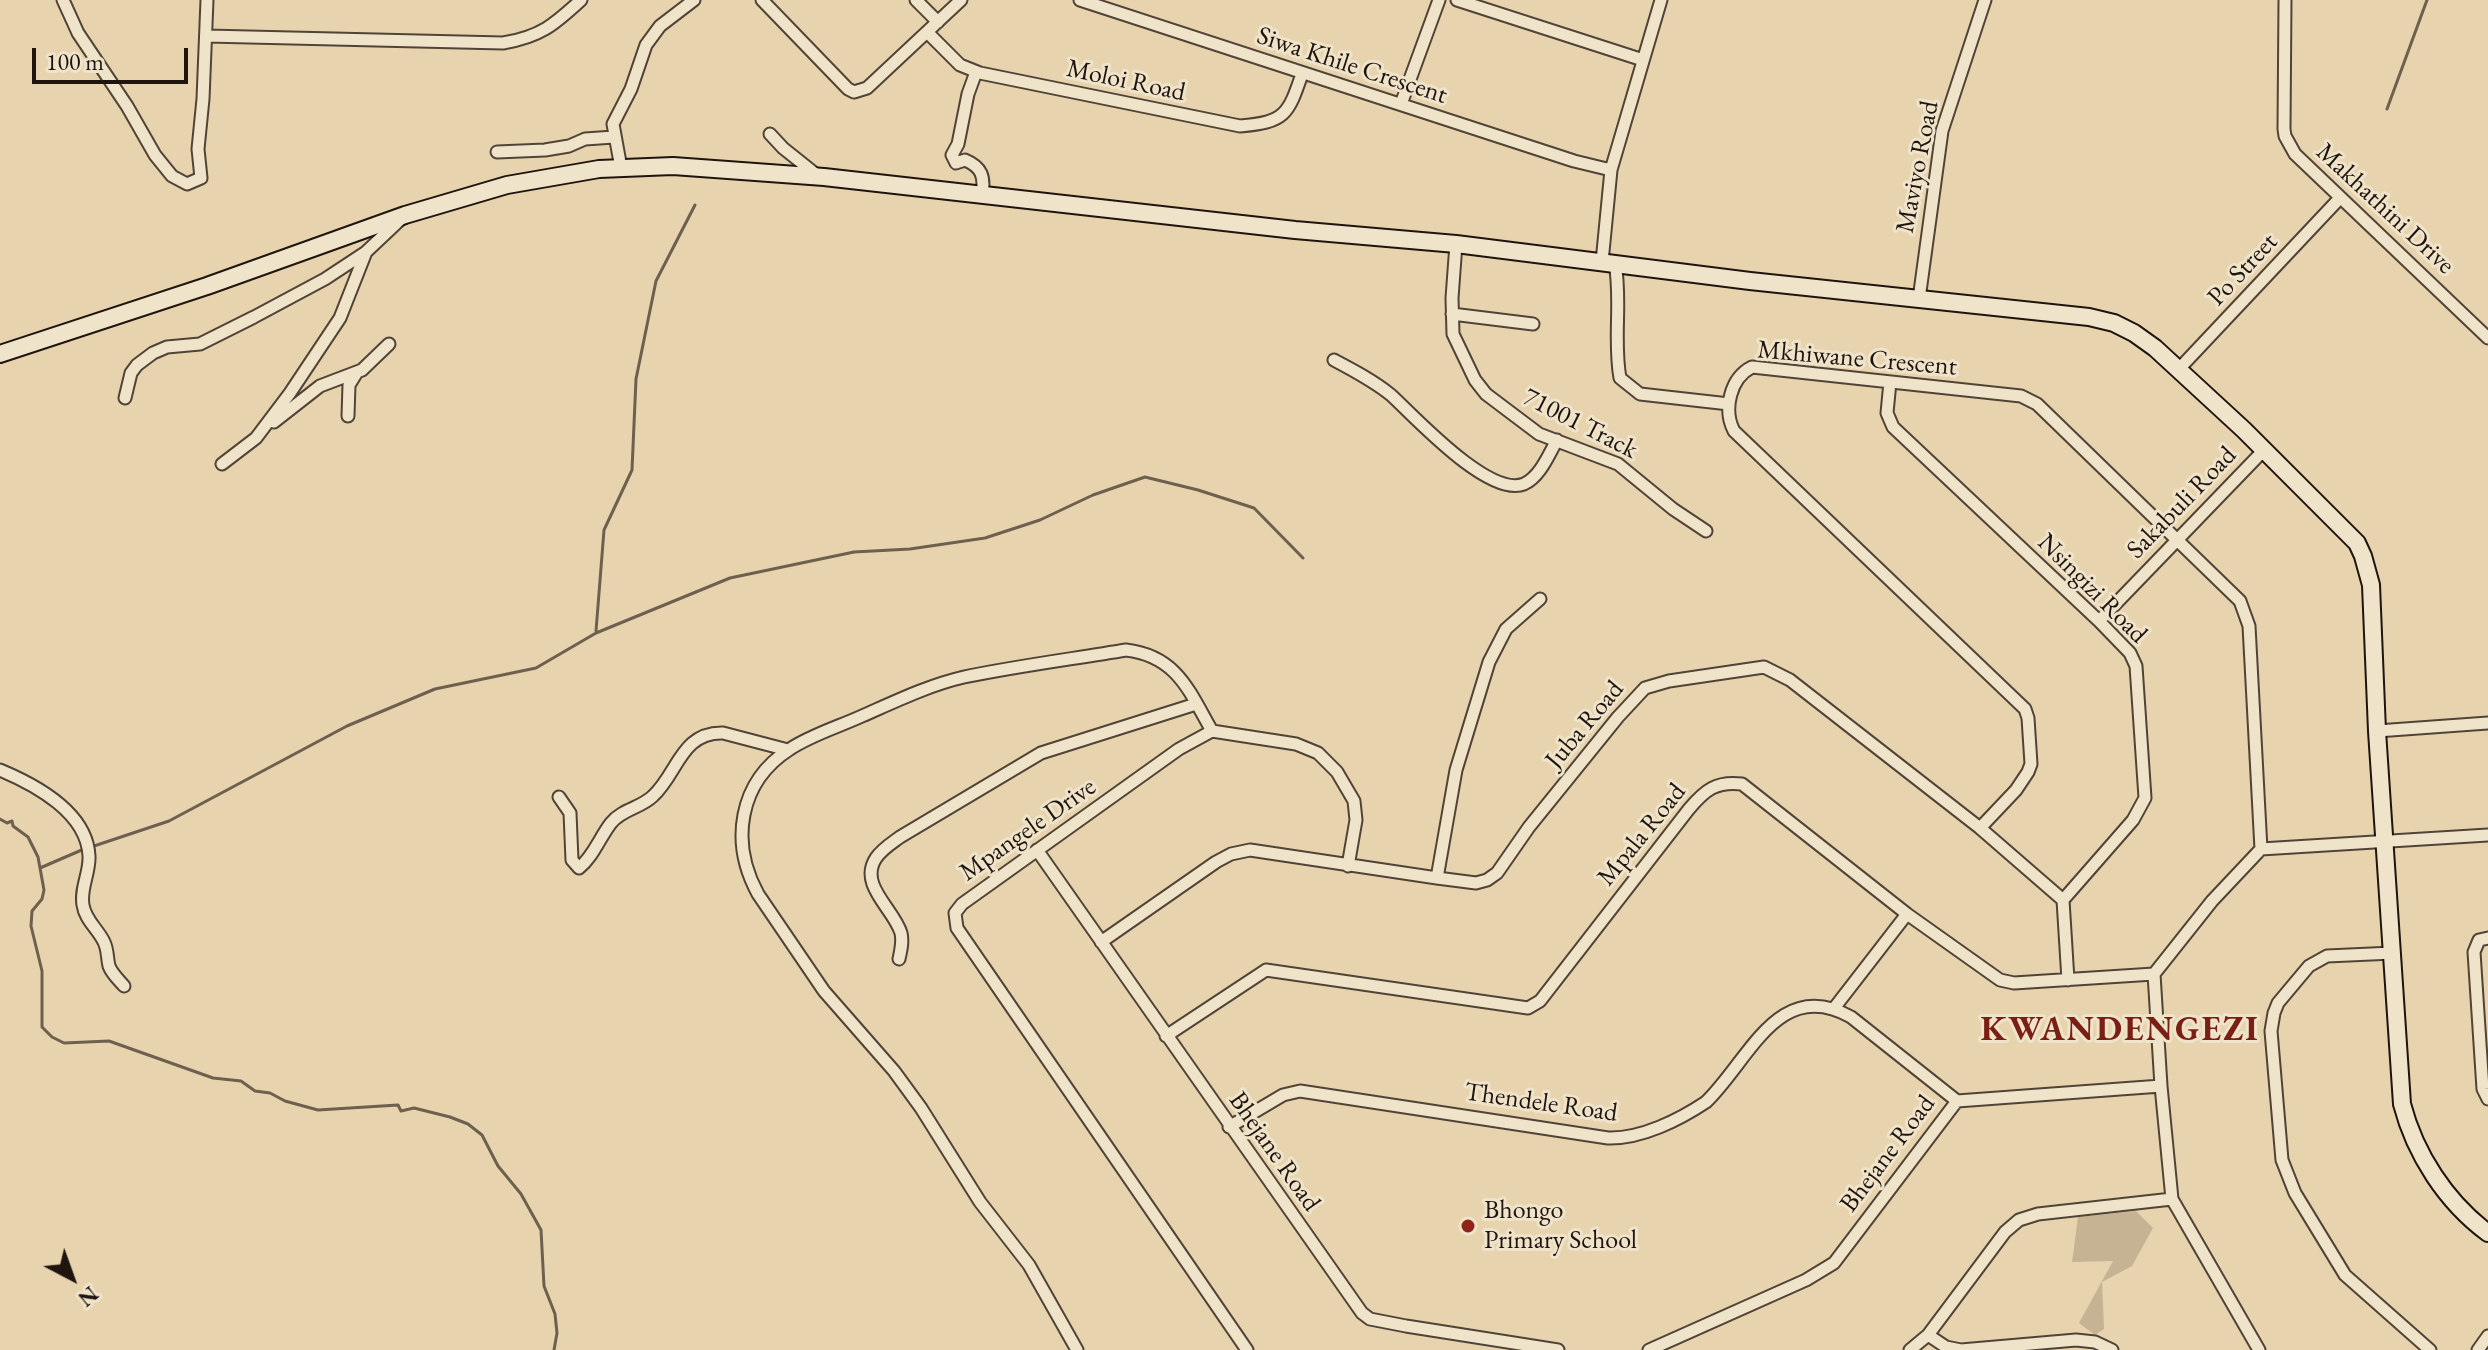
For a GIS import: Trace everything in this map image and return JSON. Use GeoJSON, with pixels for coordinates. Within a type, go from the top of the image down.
{"type":"FeatureCollection","features":[{"type":"Feature","properties":{"kind":"street"},"geometry":{"type":"LineString","coordinates":[[63,0],[78,33],[165,168],[187,184],[201,178],[202,170],[198,149],[207,0]]}},
{"type":"Feature","properties":{"kind":"street"},"geometry":{"type":"LineString","coordinates":[[207,36],[503,43],[526,40],[549,29],[581,0]]}},
{"type":"Feature","properties":{"kind":"street"},"geometry":{"type":"LineString","coordinates":[[621,168],[613,124],[631,89],[646,45],[660,26],[694,0]]}},
{"type":"Feature","properties":{"kind":"street"},"geometry":{"type":"LineString","coordinates":[[762,0],[854,92],[867,88],[961,0]]}},
{"type":"Feature","properties":{"kind":"street"},"geometry":{"type":"LineString","coordinates":[[916,0],[938,22]]}},
{"type":"Feature","properties":{"kind":"street","name":"Siwa Khile Crescent"},"geometry":{"type":"LineString","coordinates":[[1080,0],[1302,74],[1611,170]]}},
{"type":"Feature","properties":{"kind":"street"},"geometry":{"type":"LineString","coordinates":[[1401,104],[1439,0]]}},
{"type":"Feature","properties":{"kind":"street"},"geometry":{"type":"LineString","coordinates":[[1457,0],[1643,60]]}},
{"type":"Feature","properties":{"kind":"street"},"geometry":{"type":"LineString","coordinates":[[1661,0],[1611,170],[1608,263],[1618,282],[1617,362],[1620,378],[1640,394],[1729,404],[1731,426],[1743,441],[2025,709],[2031,764],[2028,772],[2016,790],[1980,828]]}},
{"type":"Feature","properties":{"kind":"street","name":"Maviyo Road"},"geometry":{"type":"LineString","coordinates":[[1919,299],[1942,131],[1985,0]]}},
{"type":"Feature","properties":{"kind":"street","name":"Makhathini Drive"},"geometry":{"type":"LineString","coordinates":[[2285,0],[2285,136],[2295,154],[2488,338]]}},
{"type":"Feature","properties":{"kind":"street","name":"Moloi Road"},"geometry":{"type":"LineString","coordinates":[[928,33],[950,57],[976,72],[1240,126],[1265,124],[1285,114],[1291,107],[1302,74]]}},
{"type":"Feature","properties":{"kind":"street"},"geometry":{"type":"LineString","coordinates":[[976,72],[968,94],[958,144],[952,155],[956,163],[965,160],[976,165],[984,179],[982,195]]}},
{"type":"Feature","properties":{"kind":"street"},"geometry":{"type":"LineString","coordinates":[[770,134],[819,177]]}},
{"type":"Feature","properties":{"kind":"street"},"geometry":{"type":"LineString","coordinates":[[497,152],[545,150],[569,146],[585,139],[614,137]]}},
{"type":"Feature","properties":{"kind":"street"},"geometry":{"type":"LineString","coordinates":[[0,354],[207,286],[405,215],[507,185],[599,169],[673,166],[819,177],[1280,228],[1456,244],[1919,299],[2034,309],[2114,323],[2155,348],[2264,450],[2355,541],[2363,556],[2371,585],[2377,731],[2402,1104],[2421,1155],[2454,1203],[2488,1233]]}},
{"type":"Feature","properties":{"kind":"street","name":"Po Street"},"geometry":{"type":"LineString","coordinates":[[2178,370],[2339,199]]}},
{"type":"Feature","properties":{"kind":"street"},"geometry":{"type":"LineString","coordinates":[[125,398],[131,373],[153,353],[167,347],[200,344],[325,279],[366,252],[405,215]]}},
{"type":"Feature","properties":{"kind":"street","name":"71001 Track"},"geometry":{"type":"LineString","coordinates":[[1456,244],[1453,334],[1458,349],[1486,394],[1525,426],[1618,464],[1673,509],[1706,531]]}},
{"type":"Feature","properties":{"kind":"street"},"geometry":{"type":"LineString","coordinates":[[222,464],[250,443],[266,426],[340,318],[366,252]]}},
{"type":"Feature","properties":{"kind":"street"},"geometry":{"type":"LineString","coordinates":[[1452,314],[1533,324]]}},
{"type":"Feature","properties":{"kind":"street"},"geometry":{"type":"LineString","coordinates":[[266,426],[320,386],[370,364],[389,344]]}},
{"type":"Feature","properties":{"kind":"street"},"geometry":{"type":"LineString","coordinates":[[1334,360],[1389,394],[1450,451],[1503,485],[1516,486],[1531,480],[1557,440]]}},
{"type":"Feature","properties":{"kind":"street","name":"Mkhiwane Crescent"},"geometry":{"type":"LineString","coordinates":[[1729,404],[1738,376],[1752,367],[2021,396],[2031,400],[2240,601],[2248,618],[2261,849]]}},
{"type":"Feature","properties":{"kind":"street"},"geometry":{"type":"LineString","coordinates":[[348,416],[349,385],[358,371]]}},
{"type":"Feature","properties":{"kind":"street","name":"Nsingizi Road"},"geometry":{"type":"LineString","coordinates":[[1890,382],[1887,413],[1893,427],[2099,621],[2130,653],[2136,666],[2145,798],[2133,820],[2063,900]]}},
{"type":"Feature","properties":{"kind":"street","name":"Sakabuli Road"},"geometry":{"type":"LineString","coordinates":[[2099,621],[2264,450]]}},
{"type":"Feature","properties":{"kind":"street"},"geometry":{"type":"LineString","coordinates":[[1437,878],[1461,750],[1489,662],[1506,629],[1540,599]]}},
{"type":"Feature","properties":{"kind":"street"},"geometry":{"type":"LineString","coordinates":[[1077,1350],[1029,1265],[980,1202],[921,1108],[894,1071],[824,991],[749,877],[741,846],[743,819],[750,793],[762,775],[788,750],[907,697],[962,678],[1126,650],[1146,652],[1161,660],[1186,685],[1212,731],[1307,747],[1337,772],[1354,801],[1356,812],[1348,866]]}},
{"type":"Feature","properties":{"kind":"street","name":"Juba Road"},"geometry":{"type":"LineString","coordinates":[[1101,942],[1231,854],[1250,850],[1476,883],[1487,880],[1497,873],[1539,815],[1645,688],[1669,681],[1764,667],[1790,680],[1980,828],[2063,900]]}},
{"type":"Feature","properties":{"kind":"street"},"geometry":{"type":"LineString","coordinates":[[899,959],[903,944],[901,934],[876,894],[871,875],[874,861],[882,852],[900,837],[1041,753],[1196,704]]}},
{"type":"Feature","properties":{"kind":"street"},"geometry":{"type":"LineString","coordinates":[[2377,731],[2488,723]]}},
{"type":"Feature","properties":{"kind":"street","name":"Mpangele Drive"},"geometry":{"type":"LineString","coordinates":[[1212,731],[1179,749],[962,904],[955,913],[957,928],[1247,1350]]}},
{"type":"Feature","properties":{"kind":"street"},"geometry":{"type":"LineString","coordinates":[[559,797],[570,813],[572,860],[579,868],[616,818],[651,798],[678,757],[694,742],[713,733],[723,733],[788,750]]}},
{"type":"Feature","properties":{"kind":"street"},"geometry":{"type":"LineString","coordinates":[[0,770],[44,793],[82,829],[89,855],[82,890],[83,905],[87,917],[105,942],[110,970],[124,986]]}},
{"type":"Feature","properties":{"kind":"street","name":"Mpala Road"},"geometry":{"type":"LineString","coordinates":[[1166,1036],[1266,970],[1528,1008],[1535,1005],[1689,809],[1707,789],[1720,783],[1742,784],[1907,914],[2000,980],[2014,983],[2154,974]]}},
{"type":"Feature","properties":{"kind":"street"},"geometry":{"type":"LineString","coordinates":[[2259,1350],[2172,1199],[2154,974],[2212,901],[2261,849],[2488,835]]}},
{"type":"Feature","properties":{"kind":"street","name":"Bhejane Road"},"geometry":{"type":"LineString","coordinates":[[1037,850],[1362,1313],[1370,1319],[1406,1326],[1558,1350]]}},
{"type":"Feature","properties":{"kind":"street"},"geometry":{"type":"LineString","coordinates":[[2063,900],[2068,980]]}},
{"type":"Feature","properties":{"kind":"street"},"geometry":{"type":"LineString","coordinates":[[1907,914],[1835,1007],[1957,1101],[2161,1086]]}},
{"type":"Feature","properties":{"kind":"street"},"geometry":{"type":"LineString","coordinates":[[2488,938],[2479,940],[2474,952],[2483,1089],[2488,1099]]}},
{"type":"Feature","properties":{"kind":"street"},"geometry":{"type":"LineString","coordinates":[[2393,953],[2327,956],[2317,960],[2278,1003],[2271,1031],[2280,1148],[2286,1174],[2345,1275],[2430,1350]]}},
{"type":"Feature","properties":{"kind":"street","name":"Thendele Road"},"geometry":{"type":"LineString","coordinates":[[1229,1127],[1283,1095],[1300,1091],[1608,1138],[1632,1136],[1706,1102],[1774,1020],[1792,1010],[1814,1006],[1835,1007]]}},
{"type":"Feature","properties":{"kind":"street","name":"Bhejane Road"},"geometry":{"type":"LineString","coordinates":[[1649,1350],[1806,1280],[1834,1263],[1957,1101]]}},
{"type":"Feature","properties":{"kind":"street"},"geometry":{"type":"LineString","coordinates":[[1910,1350],[1928,1335],[2005,1232],[2019,1220],[2038,1214],[2172,1199]]}},
{"type":"Feature","properties":{"kind":"street"},"geometry":{"type":"LineString","coordinates":[[1928,1335],[1946,1347],[1961,1350],[2084,1346],[2095,1342],[2112,1350]]}},
{"type":"Feature","properties":{"kind":"street"},"geometry":{"type":"LineString","coordinates":[[2478,1350],[2488,1336]]}},
{"type":"Feature","properties":{"kind":"shaded area"},"geometry":{"type":"Polygon","coordinates":[[[2136,1211],[2153,1228],[2132,1266],[2102,1282],[2104,1329],[2095,1335],[2079,1323],[2113,1261],[2072,1262],[2078,1217],[2136,1211]]]}},
{"type":"Feature","properties":{"kind":"waterway"},"geometry":{"type":"LineString","coordinates":[[2387,109],[2427,0]]}},
{"type":"Feature","properties":{"kind":"waterway"},"geometry":{"type":"LineString","coordinates":[[596,631],[604,530],[632,470],[636,379],[656,281],[695,205]]}},
{"type":"Feature","properties":{"kind":"waterway"},"geometry":{"type":"LineString","coordinates":[[91,847],[169,821],[347,726],[435,689],[536,668],[596,633],[730,578],[854,552],[910,549],[985,538],[1040,520],[1093,495],[1145,477],[1254,508],[1303,558]]}},
{"type":"Feature","properties":{"kind":"waterway"},"geometry":{"type":"LineString","coordinates":[[0,819],[7,823],[12,821],[13,826],[28,837],[38,857],[44,890],[42,899],[32,911],[31,926],[42,971],[42,1027],[52,1037],[64,1043],[109,1041],[213,1078],[241,1081],[255,1091],[270,1093],[285,1101],[318,1110],[398,1105],[401,1111],[414,1108],[468,1124],[482,1135],[498,1166],[521,1194],[541,1230],[544,1286],[555,1314],[557,1333],[554,1350]]}},
{"type":"Feature","properties":{"kind":"waterway"},"geometry":{"type":"LineString","coordinates":[[40,868],[84,849]]}},
{"type":"Feature","properties":{"kind":"place","name":"Bhongo Primary School"},"geometry":{"type":"Point","coordinates":[1468,1226]}},
{"type":"Feature","properties":{"kind":"district","name":"KWANDENGEZI"},"geometry":{"type":"Point","coordinates":[2120,1031]}}]}
